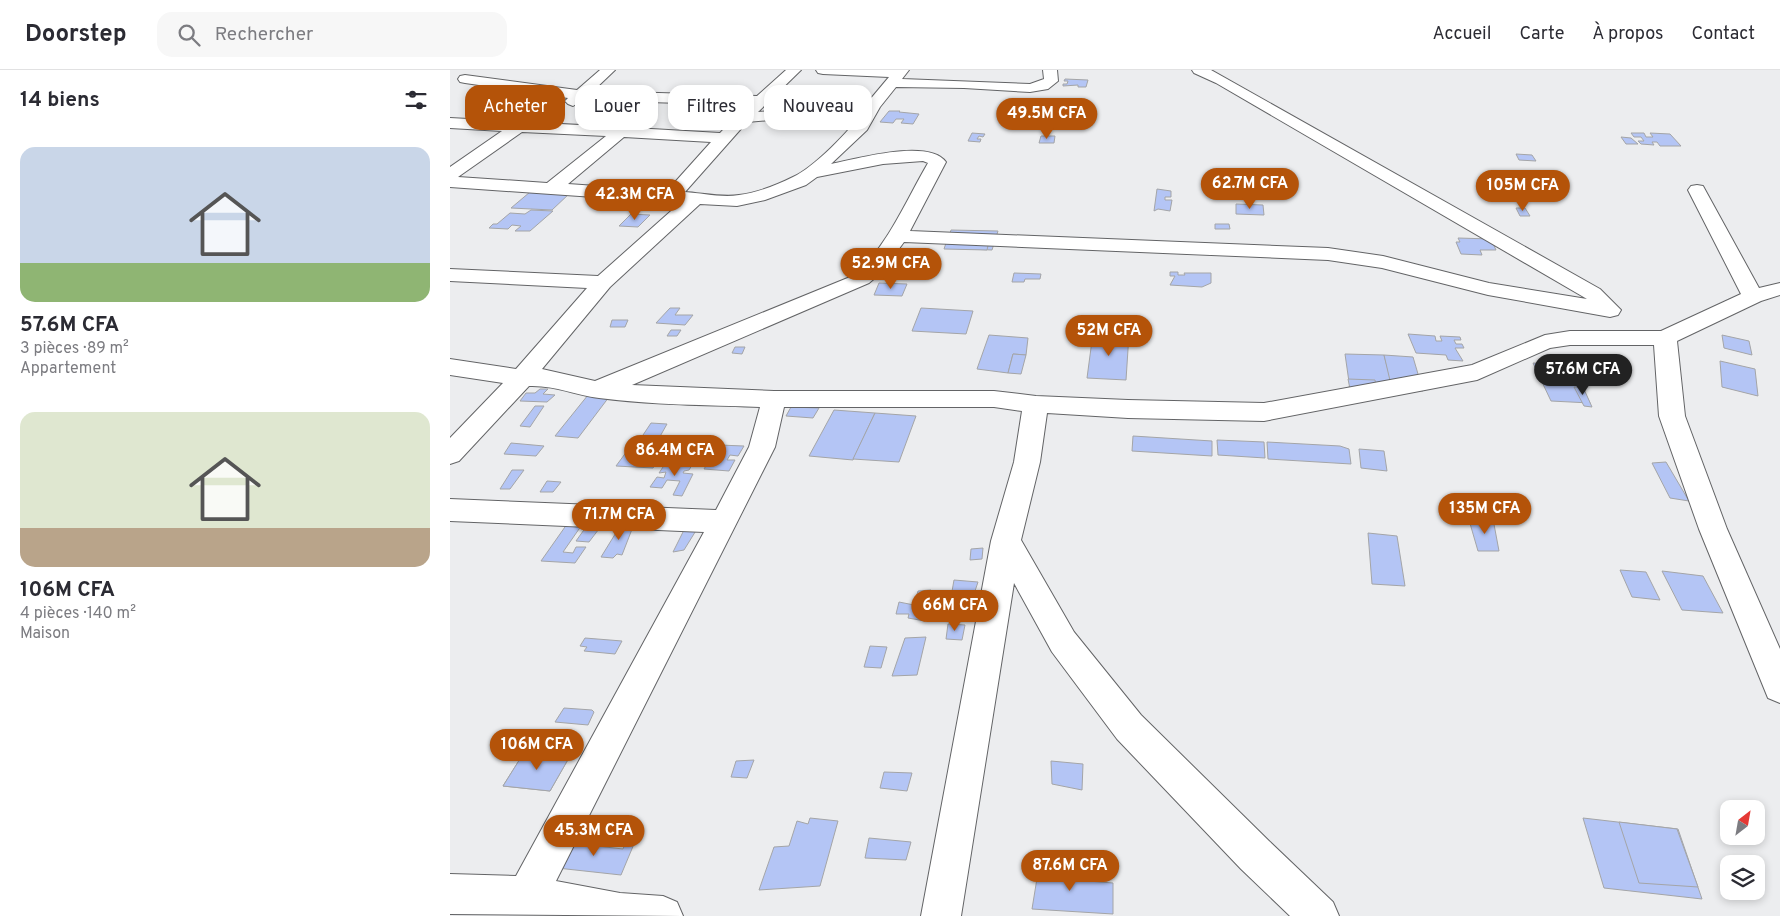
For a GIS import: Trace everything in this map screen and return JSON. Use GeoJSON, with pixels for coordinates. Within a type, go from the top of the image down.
{"type":"FeatureCollection","features":[{"type":"Feature","properties":{"kind":"street"},"geometry":{"type":"LineString","coordinates":[[591,85],[608,70]]}},
{"type":"Feature","properties":{"kind":"street"},"geometry":{"type":"LineString","coordinates":[[754,106],[794,70]]}},
{"type":"Feature","properties":{"kind":"street"},"geometry":{"type":"LineString","coordinates":[[823,70],[898,75],[964,84],[1037,87],[1051,81],[1050,70]]}},
{"type":"Feature","properties":{"kind":"street"},"geometry":{"type":"LineString","coordinates":[[1199,70],[1222,80],[1564,276],[1592,293],[1621,316],[1665,338]]}},
{"type":"Feature","properties":{"kind":"street"},"geometry":{"type":"LineString","coordinates":[[964,84],[1016,72]]}},
{"type":"Feature","properties":{"kind":"street"},"geometry":{"type":"LineString","coordinates":[[450,89],[469,74],[575,94]]}},
{"type":"Feature","properties":{"kind":"street"},"geometry":{"type":"LineString","coordinates":[[450,182],[737,201],[759,196],[800,181],[812,174],[861,127],[873,106],[898,75]]}},
{"type":"Feature","properties":{"kind":"street"},"geometry":{"type":"LineString","coordinates":[[658,97],[759,101]]}},
{"type":"Feature","properties":{"kind":"street"},"geometry":{"type":"LineString","coordinates":[[551,189],[664,97]]}},
{"type":"Feature","properties":{"kind":"street"},"geometry":{"type":"LineString","coordinates":[[565,109],[575,100]]}},
{"type":"Feature","properties":{"kind":"street"},"geometry":{"type":"LineString","coordinates":[[754,117],[873,106]]}},
{"type":"Feature","properties":{"kind":"street"},"geometry":{"type":"LineString","coordinates":[[450,123],[465,124]]}},
{"type":"Feature","properties":{"kind":"street"},"geometry":{"type":"LineString","coordinates":[[565,129],[725,138]]}},
{"type":"Feature","properties":{"kind":"street"},"geometry":{"type":"LineString","coordinates":[[450,175],[514,130]]}},
{"type":"Feature","properties":{"kind":"street"},"geometry":{"type":"LineString","coordinates":[[671,198],[732,130]]}},
{"type":"Feature","properties":{"kind":"street"},"geometry":{"type":"LineString","coordinates":[[843,144],[891,159]]}},
{"type":"Feature","properties":{"kind":"street"},"geometry":{"type":"LineString","coordinates":[[597,390],[862,279],[874,270],[897,236],[937,162],[933,158],[923,156],[891,159],[812,174]]}},
{"type":"Feature","properties":{"kind":"street"},"geometry":{"type":"LineString","coordinates":[[1697,190],[1754,296]]}},
{"type":"Feature","properties":{"kind":"street"},"geometry":{"type":"LineString","coordinates":[[450,454],[522,378],[603,283],[695,199]]}},
{"type":"Feature","properties":{"kind":"street"},"geometry":{"type":"LineString","coordinates":[[897,236],[1328,254],[1383,262],[1488,289],[1621,316]]}},
{"type":"Feature","properties":{"kind":"street"},"geometry":{"type":"LineString","coordinates":[[450,275],[603,283]]}},
{"type":"Feature","properties":{"kind":"street"},"geometry":{"type":"LineString","coordinates":[[450,367],[522,378],[545,378],[597,390],[668,395],[774,399],[994,399],[1036,404],[1128,409],[1264,412],[1478,372],[1545,342],[1570,338],[1665,338],[1754,296],[1780,289]]}},
{"type":"Feature","properties":{"kind":"street"},"geometry":{"type":"LineString","coordinates":[[1665,338],[1672,416],[1713,529],[1780,687]]}},
{"type":"Feature","properties":{"kind":"street"},"geometry":{"type":"LineString","coordinates":[[527,896],[762,447],[774,399]]}},
{"type":"Feature","properties":{"kind":"street"},"geometry":{"type":"LineString","coordinates":[[942,916],[1006,541],[1028,462],[1036,404]]}},
{"type":"Feature","properties":{"kind":"street"},"geometry":{"type":"LineString","coordinates":[[450,510],[724,522]]}},
{"type":"Feature","properties":{"kind":"street"},"geometry":{"type":"LineString","coordinates":[[1006,541],[1063,642],[1129,727],[1318,916]]}},
{"type":"Feature","properties":{"kind":"street"},"geometry":{"type":"LineString","coordinates":[[450,894],[527,896],[620,913],[663,916]]}},
{"type":"Feature","properties":{"kind":"building"},"geometry":{"type":"Polygon","coordinates":[[[1065,79],[1088,80],[1086,87],[1078,87],[1078,85],[1063,86],[1068,81],[1064,81],[1065,79]]]}},
{"type":"Feature","properties":{"kind":"building"},"geometry":{"type":"Polygon","coordinates":[[[889,111],[919,114],[913,124],[901,123],[904,119],[896,119],[893,123],[880,122],[889,111]]]}},
{"type":"Feature","properties":{"kind":"building"},"geometry":{"type":"Polygon","coordinates":[[[1057,120],[1075,120],[1074,124],[1076,124],[1074,127],[1060,126],[1056,125],[1057,120]]]}},
{"type":"Feature","properties":{"kind":"building"},"geometry":{"type":"Polygon","coordinates":[[[972,133],[985,134],[977,139],[981,139],[980,142],[968,141],[972,133]]]}},
{"type":"Feature","properties":{"kind":"building"},"geometry":{"type":"Polygon","coordinates":[[[1631,133],[1644,133],[1646,137],[1653,137],[1650,133],[1670,134],[1681,146],[1660,146],[1657,142],[1652,142],[1654,145],[1641,144],[1638,141],[1644,141],[1641,137],[1634,137],[1631,133]]]}},
{"type":"Feature","properties":{"kind":"building"},"geometry":{"type":"Polygon","coordinates":[[[1041,136],[1055,136],[1054,143],[1039,143],[1041,136]]]}},
{"type":"Feature","properties":{"kind":"building"},"geometry":{"type":"Polygon","coordinates":[[[1621,137],[1631,138],[1638,144],[1626,144],[1621,137]]]}},
{"type":"Feature","properties":{"kind":"building"},"geometry":{"type":"Polygon","coordinates":[[[1516,154],[1532,155],[1536,161],[1519,160],[1516,154]]]}},
{"type":"Feature","properties":{"kind":"building"},"geometry":{"type":"Polygon","coordinates":[[[1235,172],[1250,173],[1250,184],[1235,183],[1235,172]]]}},
{"type":"Feature","properties":{"kind":"building"},"geometry":{"type":"Polygon","coordinates":[[[1223,174],[1231,174],[1230,183],[1223,182],[1223,174]]]}},
{"type":"Feature","properties":{"kind":"building"},"geometry":{"type":"Polygon","coordinates":[[[1482,179],[1507,180],[1510,183],[1483,182],[1482,179]]]}},
{"type":"Feature","properties":{"kind":"building"},"geometry":{"type":"Polygon","coordinates":[[[1157,189],[1171,191],[1171,197],[1165,197],[1165,200],[1172,200],[1170,211],[1158,209],[1154,211],[1157,189]]]}},
{"type":"Feature","properties":{"kind":"building"},"geometry":{"type":"Polygon","coordinates":[[[530,192],[570,193],[552,210],[511,208],[530,192]]]}},
{"type":"Feature","properties":{"kind":"building"},"geometry":{"type":"Polygon","coordinates":[[[1236,204],[1263,205],[1264,215],[1236,214],[1236,204]]]}},
{"type":"Feature","properties":{"kind":"building"},"geometry":{"type":"Polygon","coordinates":[[[1516,208],[1525,208],[1530,216],[1520,216],[1516,208]]]}},
{"type":"Feature","properties":{"kind":"building"},"geometry":{"type":"Polygon","coordinates":[[[531,210],[553,211],[530,231],[515,231],[521,226],[512,225],[508,229],[489,228],[510,213],[525,214],[531,210]]]}},
{"type":"Feature","properties":{"kind":"building"},"geometry":{"type":"Polygon","coordinates":[[[631,214],[650,215],[638,227],[619,226],[631,214]]]}},
{"type":"Feature","properties":{"kind":"building"},"geometry":{"type":"Polygon","coordinates":[[[1215,224],[1229,224],[1230,229],[1215,229],[1215,224]]]}},
{"type":"Feature","properties":{"kind":"building"},"geometry":{"type":"Polygon","coordinates":[[[951,230],[998,231],[992,250],[945,248],[951,230]]]}},
{"type":"Feature","properties":{"kind":"building"},"geometry":{"type":"Polygon","coordinates":[[[990,237],[987,250],[944,249],[946,243],[990,237]]]}},
{"type":"Feature","properties":{"kind":"building"},"geometry":{"type":"Polygon","coordinates":[[[1458,238],[1491,239],[1496,250],[1480,250],[1482,255],[1461,254],[1456,242],[1460,242],[1458,238]]]}},
{"type":"Feature","properties":{"kind":"building"},"geometry":{"type":"Polygon","coordinates":[[[1170,272],[1178,272],[1178,275],[1185,275],[1184,273],[1211,273],[1211,283],[1202,287],[1170,285],[1175,276],[1170,276],[1170,272]]]}},
{"type":"Feature","properties":{"kind":"building"},"geometry":{"type":"Polygon","coordinates":[[[1014,273],[1041,274],[1040,279],[1025,279],[1024,282],[1012,282],[1014,273]]]}},
{"type":"Feature","properties":{"kind":"building"},"geometry":{"type":"Polygon","coordinates":[[[879,283],[907,284],[902,296],[874,295],[879,283]]]}},
{"type":"Feature","properties":{"kind":"building"},"geometry":{"type":"Polygon","coordinates":[[[670,308],[680,308],[675,315],[693,315],[685,325],[656,323],[670,308]]]}},
{"type":"Feature","properties":{"kind":"building"},"geometry":{"type":"Polygon","coordinates":[[[921,308],[973,311],[966,334],[912,331],[921,308]]]}},
{"type":"Feature","properties":{"kind":"building"},"geometry":{"type":"Polygon","coordinates":[[[612,320],[628,320],[625,327],[610,327],[612,320]]]}},
{"type":"Feature","properties":{"kind":"building"},"geometry":{"type":"Polygon","coordinates":[[[671,330],[681,330],[677,336],[667,336],[671,330]]]}},
{"type":"Feature","properties":{"kind":"building"},"geometry":{"type":"Polygon","coordinates":[[[1093,333],[1129,334],[1126,380],[1087,378],[1093,333]]]}},
{"type":"Feature","properties":{"kind":"building"},"geometry":{"type":"Polygon","coordinates":[[[1408,334],[1435,336],[1436,341],[1442,341],[1440,336],[1460,337],[1461,340],[1454,340],[1456,344],[1462,344],[1464,348],[1455,348],[1463,361],[1448,360],[1446,355],[1416,353],[1408,334]]]}},
{"type":"Feature","properties":{"kind":"building"},"geometry":{"type":"Polygon","coordinates":[[[989,335],[1028,338],[1026,355],[1013,354],[1008,373],[977,369],[989,335]]]}},
{"type":"Feature","properties":{"kind":"building"},"geometry":{"type":"Polygon","coordinates":[[[1722,335],[1749,341],[1752,355],[1724,348],[1722,335]]]}},
{"type":"Feature","properties":{"kind":"building"},"geometry":{"type":"Polygon","coordinates":[[[735,347],[745,347],[742,354],[732,353],[735,347]]]}},
{"type":"Feature","properties":{"kind":"building"},"geometry":{"type":"Polygon","coordinates":[[[1013,354],[1026,355],[1021,374],[1008,373],[1013,354]]]}},
{"type":"Feature","properties":{"kind":"building"},"geometry":{"type":"Polygon","coordinates":[[[1345,354],[1384,355],[1394,392],[1350,389],[1349,386],[1355,386],[1354,382],[1349,382],[1345,354]]]}},
{"type":"Feature","properties":{"kind":"building"},"geometry":{"type":"Polygon","coordinates":[[[1384,355],[1413,357],[1423,391],[1392,389],[1384,355]]]}},
{"type":"Feature","properties":{"kind":"building"},"geometry":{"type":"Polygon","coordinates":[[[1720,361],[1755,369],[1758,396],[1722,387],[1720,361]]]}},
{"type":"Feature","properties":{"kind":"building"},"geometry":{"type":"Polygon","coordinates":[[[1533,363],[1571,365],[1590,403],[1551,401],[1533,363]]]}},
{"type":"Feature","properties":{"kind":"building"},"geometry":{"type":"Polygon","coordinates":[[[1536,368],[1566,370],[1571,384],[1543,383],[1536,368]]]}},
{"type":"Feature","properties":{"kind":"building"},"geometry":{"type":"Polygon","coordinates":[[[1348,379],[1375,380],[1377,391],[1350,389],[1348,379]]]}},
{"type":"Feature","properties":{"kind":"building"},"geometry":{"type":"Polygon","coordinates":[[[1574,387],[1583,387],[1592,407],[1584,406],[1574,387]]]}},
{"type":"Feature","properties":{"kind":"building"},"geometry":{"type":"Polygon","coordinates":[[[540,389],[548,389],[543,394],[555,395],[547,402],[520,401],[526,393],[535,393],[540,389]]]}},
{"type":"Feature","properties":{"kind":"building"},"geometry":{"type":"Polygon","coordinates":[[[588,395],[609,397],[578,438],[555,436],[588,395]]]}},
{"type":"Feature","properties":{"kind":"building"},"geometry":{"type":"Polygon","coordinates":[[[535,406],[544,406],[530,427],[520,426],[535,406]]]}},
{"type":"Feature","properties":{"kind":"building"},"geometry":{"type":"Polygon","coordinates":[[[791,407],[819,408],[813,418],[786,416],[791,407]]]}},
{"type":"Feature","properties":{"kind":"building"},"geometry":{"type":"Polygon","coordinates":[[[834,410],[875,413],[853,460],[809,456],[834,410]]]}},
{"type":"Feature","properties":{"kind":"building"},"geometry":{"type":"Polygon","coordinates":[[[875,413],[916,416],[899,462],[853,459],[875,413]]]}},
{"type":"Feature","properties":{"kind":"building"},"geometry":{"type":"Polygon","coordinates":[[[651,423],[667,424],[658,440],[641,438],[651,423]]]}},
{"type":"Feature","properties":{"kind":"building"},"geometry":{"type":"Polygon","coordinates":[[[1133,436],[1212,441],[1212,456],[1132,451],[1133,436]]]}},
{"type":"Feature","properties":{"kind":"building"},"geometry":{"type":"Polygon","coordinates":[[[1217,440],[1264,442],[1265,458],[1218,455],[1217,440]]]}},
{"type":"Feature","properties":{"kind":"building"},"geometry":{"type":"Polygon","coordinates":[[[1267,442],[1340,446],[1349,449],[1351,464],[1268,459],[1267,442]]]}},
{"type":"Feature","properties":{"kind":"building"},"geometry":{"type":"Polygon","coordinates":[[[511,443],[544,446],[536,456],[504,454],[511,443]]]}},
{"type":"Feature","properties":{"kind":"building"},"geometry":{"type":"Polygon","coordinates":[[[719,445],[744,446],[738,456],[730,455],[727,460],[735,460],[729,471],[704,469],[719,445]]]}},
{"type":"Feature","properties":{"kind":"building"},"geometry":{"type":"Polygon","coordinates":[[[630,447],[666,449],[653,468],[616,466],[630,447]]]}},
{"type":"Feature","properties":{"kind":"building"},"geometry":{"type":"Polygon","coordinates":[[[1359,449],[1384,451],[1387,471],[1361,468],[1359,449]]]}},
{"type":"Feature","properties":{"kind":"building"},"geometry":{"type":"Polygon","coordinates":[[[1666,462],[1689,501],[1670,498],[1652,463],[1666,462]]]}},
{"type":"Feature","properties":{"kind":"building"},"geometry":{"type":"Polygon","coordinates":[[[665,464],[692,465],[689,470],[683,473],[693,474],[682,496],[673,495],[680,481],[667,480],[662,488],[650,487],[657,477],[664,478],[666,472],[659,473],[665,464]]]}},
{"type":"Feature","properties":{"kind":"building"},"geometry":{"type":"Polygon","coordinates":[[[512,470],[524,470],[510,489],[500,489],[512,470]]]}},
{"type":"Feature","properties":{"kind":"building"},"geometry":{"type":"Polygon","coordinates":[[[547,481],[561,482],[553,492],[540,492],[547,481]]]}},
{"type":"Feature","properties":{"kind":"building"},"geometry":{"type":"Polygon","coordinates":[[[572,517],[586,519],[563,552],[573,553],[576,547],[586,547],[575,563],[541,561],[572,517]]]}},
{"type":"Feature","properties":{"kind":"building"},"geometry":{"type":"Polygon","coordinates":[[[1493,519],[1499,551],[1478,551],[1469,520],[1493,519]]]}},
{"type":"Feature","properties":{"kind":"building"},"geometry":{"type":"Polygon","coordinates":[[[591,520],[605,521],[589,542],[576,541],[591,520]]]}},
{"type":"Feature","properties":{"kind":"building"},"geometry":{"type":"Polygon","coordinates":[[[622,523],[634,524],[622,555],[617,554],[613,558],[601,557],[622,523]]]}},
{"type":"Feature","properties":{"kind":"building"},"geometry":{"type":"Polygon","coordinates":[[[697,529],[684,550],[673,552],[684,530],[697,529]]]}},
{"type":"Feature","properties":{"kind":"building"},"geometry":{"type":"Polygon","coordinates":[[[1368,533],[1397,536],[1405,586],[1372,584],[1368,533]]]}},
{"type":"Feature","properties":{"kind":"building"},"geometry":{"type":"Polygon","coordinates":[[[983,548],[982,559],[970,560],[971,549],[983,548]]]}},
{"type":"Feature","properties":{"kind":"building"},"geometry":{"type":"Polygon","coordinates":[[[1620,570],[1646,572],[1660,600],[1632,597],[1620,570]]]}},
{"type":"Feature","properties":{"kind":"building"},"geometry":{"type":"Polygon","coordinates":[[[1662,571],[1703,576],[1723,613],[1682,610],[1662,571]]]}},
{"type":"Feature","properties":{"kind":"building"},"geometry":{"type":"Polygon","coordinates":[[[954,580],[978,582],[972,600],[951,597],[954,580]]]}},
{"type":"Feature","properties":{"kind":"building"},"geometry":{"type":"Polygon","coordinates":[[[931,590],[925,621],[908,618],[909,614],[896,614],[899,602],[914,605],[918,591],[931,590]]]}},
{"type":"Feature","properties":{"kind":"building"},"geometry":{"type":"Polygon","coordinates":[[[948,624],[965,625],[962,640],[946,639],[948,624]]]}},
{"type":"Feature","properties":{"kind":"building"},"geometry":{"type":"Polygon","coordinates":[[[926,637],[917,675],[892,676],[905,638],[926,637]]]}},
{"type":"Feature","properties":{"kind":"building"},"geometry":{"type":"Polygon","coordinates":[[[585,638],[622,641],[615,654],[584,651],[587,647],[580,646],[585,638]]]}},
{"type":"Feature","properties":{"kind":"building"},"geometry":{"type":"Polygon","coordinates":[[[870,646],[887,647],[881,668],[864,667],[870,646]]]}},
{"type":"Feature","properties":{"kind":"building"},"geometry":{"type":"Polygon","coordinates":[[[564,708],[592,710],[594,712],[588,725],[555,722],[564,708]]]}},
{"type":"Feature","properties":{"kind":"building"},"geometry":{"type":"Polygon","coordinates":[[[525,751],[570,756],[550,791],[503,786],[525,751]]]}},
{"type":"Feature","properties":{"kind":"building"},"geometry":{"type":"Polygon","coordinates":[[[525,751],[570,756],[550,791],[503,786],[525,751]]]}},
{"type":"Feature","properties":{"kind":"building"},"geometry":{"type":"Polygon","coordinates":[[[754,760],[747,778],[731,777],[736,761],[754,760]]]}},
{"type":"Feature","properties":{"kind":"building"},"geometry":{"type":"Polygon","coordinates":[[[1051,761],[1083,764],[1082,790],[1052,784],[1051,761]]]}},
{"type":"Feature","properties":{"kind":"building"},"geometry":{"type":"Polygon","coordinates":[[[884,772],[912,773],[907,791],[880,788],[884,772]]]}},
{"type":"Feature","properties":{"kind":"building"},"geometry":{"type":"Polygon","coordinates":[[[810,818],[838,821],[820,886],[759,890],[774,847],[789,846],[797,821],[808,824],[810,818]]]}},
{"type":"Feature","properties":{"kind":"building"},"geometry":{"type":"Polygon","coordinates":[[[1583,818],[1678,829],[1702,899],[1604,888],[1583,818]]]}},
{"type":"Feature","properties":{"kind":"building"},"geometry":{"type":"Polygon","coordinates":[[[1619,822],[1677,829],[1698,887],[1639,883],[1619,822]]]}},
{"type":"Feature","properties":{"kind":"building"},"geometry":{"type":"Polygon","coordinates":[[[630,831],[639,832],[621,875],[548,867],[561,842],[623,849],[630,831]]]}},
{"type":"Feature","properties":{"kind":"building"},"geometry":{"type":"Polygon","coordinates":[[[869,838],[911,842],[906,860],[865,858],[869,838]]]}},
{"type":"Feature","properties":{"kind":"building"},"geometry":{"type":"Polygon","coordinates":[[[1040,860],[1063,862],[1063,879],[1113,883],[1113,914],[1032,909],[1040,860]]]}}]}
